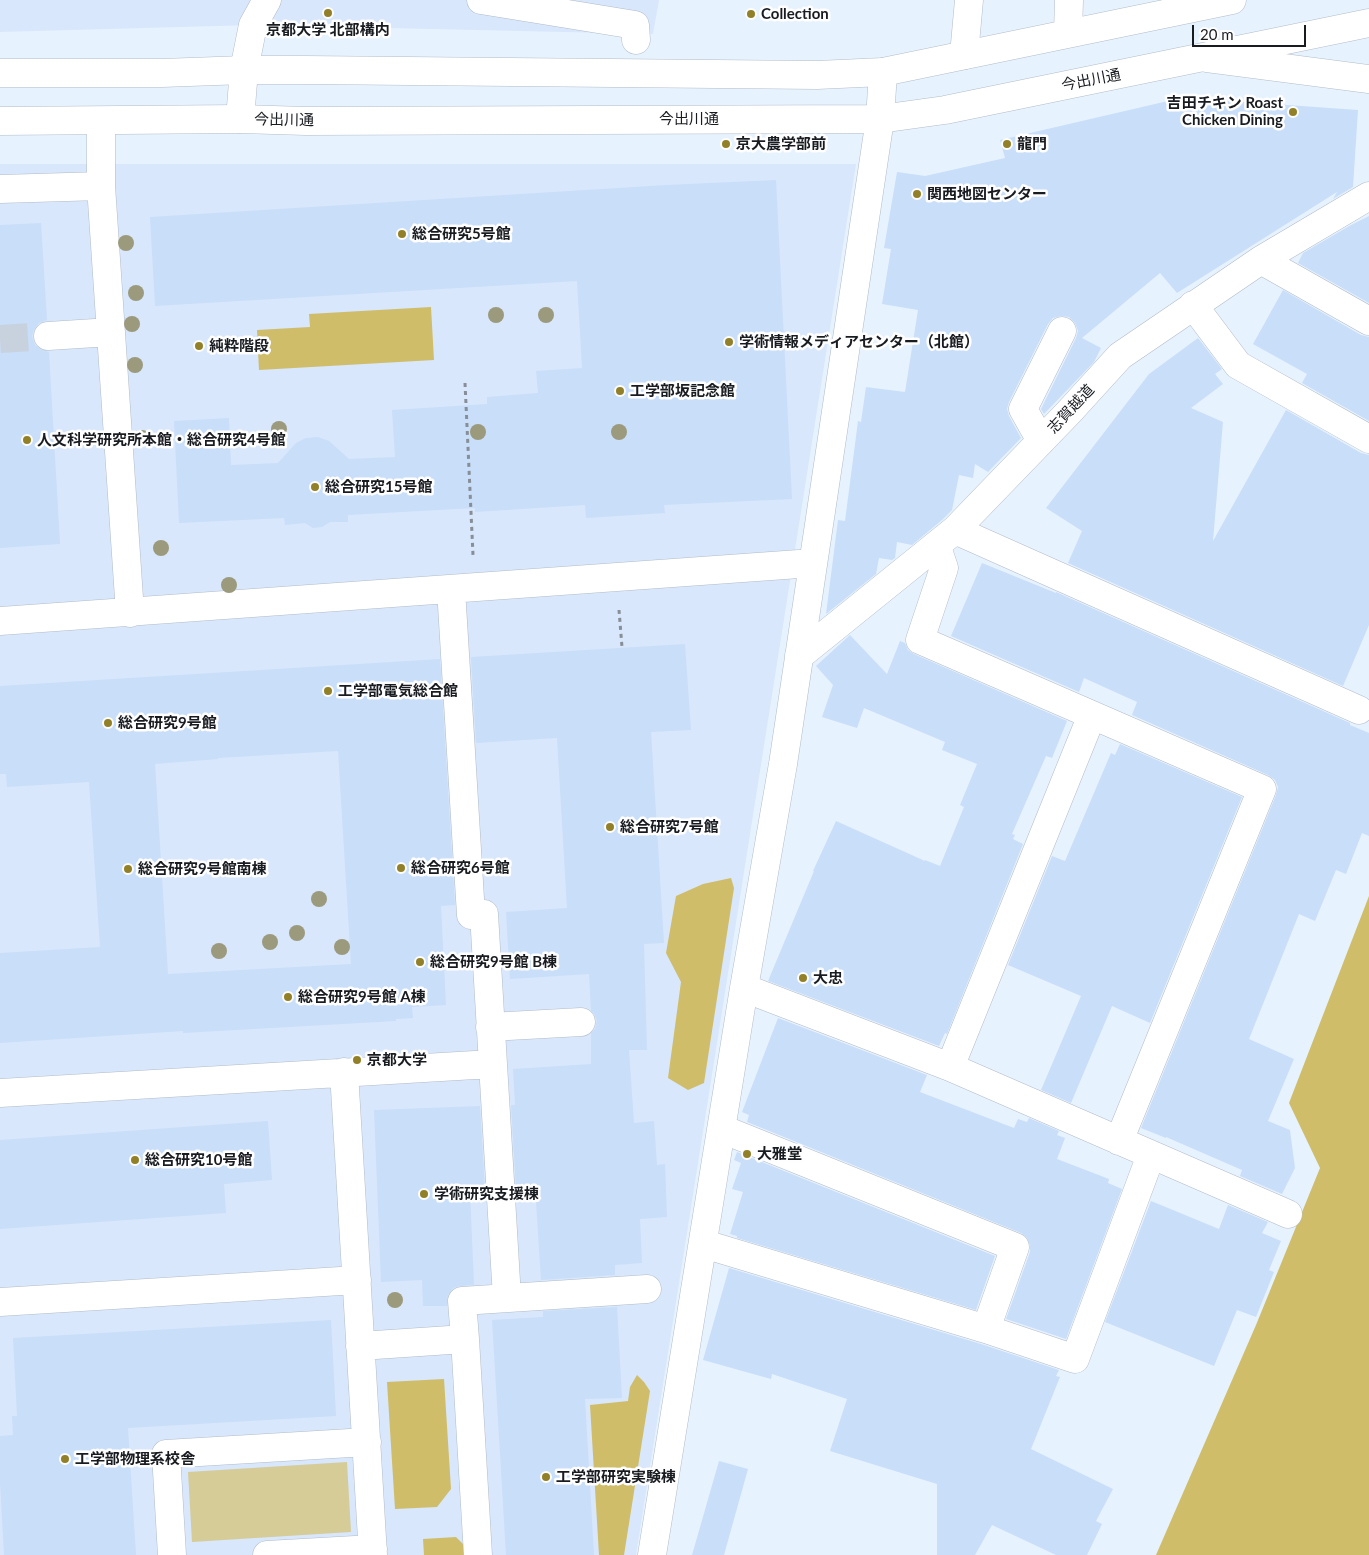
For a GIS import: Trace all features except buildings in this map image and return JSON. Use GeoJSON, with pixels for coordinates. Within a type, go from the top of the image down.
{"type":"FeatureCollection","features":[{"type":"Feature","properties":{"kind":"street"},"geometry":{"type":"LineString","coordinates":[[240,119],[244,70],[253,25],[267,0]]}},
{"type":"Feature","properties":{"kind":"street"},"geometry":{"type":"LineString","coordinates":[[481,0],[635,25],[636,40]]}},
{"type":"Feature","properties":{"kind":"street"},"geometry":{"type":"LineString","coordinates":[[964,55],[969,0]]}},
{"type":"Feature","properties":{"kind":"street"},"geometry":{"type":"LineString","coordinates":[[1068,33],[1069,0]]}},
{"type":"Feature","properties":{"kind":"street"},"geometry":{"type":"LineString","coordinates":[[0,73],[152,73],[244,70],[817,75],[883,72],[1224,1]]}},
{"type":"Feature","properties":{"kind":"street","name":"今出川通"},"geometry":{"type":"LineString","coordinates":[[0,122],[240,119],[316,121],[880,119],[945,110],[1369,23]]}},
{"type":"Feature","properties":{"kind":"street"},"geometry":{"type":"LineString","coordinates":[[1203,57],[1369,79]]}},
{"type":"Feature","properties":{"kind":"street"},"geometry":{"type":"LineString","coordinates":[[652,1555],[704,1244],[744,988],[783,764],[880,119],[883,72]]}},
{"type":"Feature","properties":{"kind":"street"},"geometry":{"type":"LineString","coordinates":[[101,121],[101,186],[130,613]]}},
{"type":"Feature","properties":{"kind":"street"},"geometry":{"type":"LineString","coordinates":[[0,189],[101,186]]}},
{"type":"Feature","properties":{"kind":"street","name":"志賀越道"},"geometry":{"type":"LineString","coordinates":[[799,656],[946,539],[1069,412],[1120,356],[1261,260],[1369,196]]}},
{"type":"Feature","properties":{"kind":"street"},"geometry":{"type":"LineString","coordinates":[[1261,260],[1369,322]]}},
{"type":"Feature","properties":{"kind":"street"},"geometry":{"type":"LineString","coordinates":[[1193,305],[1238,365],[1369,439]]}},
{"type":"Feature","properties":{"kind":"street"},"geometry":{"type":"LineString","coordinates":[[1041,441],[1023,409],[1062,331]]}},
{"type":"Feature","properties":{"kind":"street"},"geometry":{"type":"LineString","coordinates":[[48,336],[111,332]]}},
{"type":"Feature","properties":{"kind":"street"},"geometry":{"type":"LineString","coordinates":[[1119,1141],[1262,789],[920,640],[944,568],[946,539],[1359,710]]}},
{"type":"Feature","properties":{"kind":"street"},"geometry":{"type":"LineString","coordinates":[[0,621],[814,563]]}},
{"type":"Feature","properties":{"kind":"street"},"geometry":{"type":"LineString","coordinates":[[463,588],[471,915],[484,914],[507,1298]]}},
{"type":"Feature","properties":{"kind":"street"},"geometry":{"type":"LineString","coordinates":[[950,1067],[1092,715]]}},
{"type":"Feature","properties":{"kind":"street"},"geometry":{"type":"LineString","coordinates":[[744,988],[950,1067],[1288,1214]]}},
{"type":"Feature","properties":{"kind":"street"},"geometry":{"type":"LineString","coordinates":[[490,1027],[581,1022]]}},
{"type":"Feature","properties":{"kind":"street"},"geometry":{"type":"LineString","coordinates":[[0,1093],[492,1064]]}},
{"type":"Feature","properties":{"kind":"street"},"geometry":{"type":"LineString","coordinates":[[267,1555],[373,1552],[344,1072]]}},
{"type":"Feature","properties":{"kind":"street"},"geometry":{"type":"LineString","coordinates":[[722,1129],[1015,1247],[986,1329]]}},
{"type":"Feature","properties":{"kind":"street"},"geometry":{"type":"LineString","coordinates":[[704,1244],[986,1329],[1075,1359],[1151,1155]]}},
{"type":"Feature","properties":{"kind":"street"},"geometry":{"type":"LineString","coordinates":[[0,1302],[357,1280]]}},
{"type":"Feature","properties":{"kind":"street"},"geometry":{"type":"LineString","coordinates":[[478,1555],[462,1301],[647,1289]]}},
{"type":"Feature","properties":{"kind":"street"},"geometry":{"type":"LineString","coordinates":[[360,1346],[465,1339]]}},
{"type":"Feature","properties":{"kind":"street"},"geometry":{"type":"LineString","coordinates":[[172,1555],[166,1454],[367,1442]]}},
{"type":"Feature","properties":{"kind":"path"},"geometry":{"type":"LineString","coordinates":[[463,588],[465,383]]}},
{"type":"Feature","properties":{"kind":"shaded area","name":"京都大学 北部構内"},"geometry":{"type":"Polygon","coordinates":[[[0,0],[659,0],[653,34],[253,25],[0,32],[0,0]]]}},
{"type":"Feature","properties":{"kind":"shaded area","name":"京都大学"},"geometry":{"type":"Polygon","coordinates":[[[0,164],[856,164],[636,1555],[0,1555],[0,164]]]}},
{"type":"Feature","properties":{"kind":"shaded area"},"geometry":{"type":"Polygon","coordinates":[[[431,307],[434,360],[259,370],[257,330],[310,327],[309,314],[431,307]]]}},
{"type":"Feature","properties":{"kind":"shaded area"},"geometry":{"type":"Polygon","coordinates":[[[731,878],[734,888],[704,1083],[688,1090],[668,1078],[681,982],[666,953],[676,896],[703,884],[731,878]]]}},
{"type":"Feature","properties":{"kind":"shaded area"},"geometry":{"type":"Polygon","coordinates":[[[1369,896],[1369,1555],[1156,1555],[1256,1325],[1320,1168],[1289,1103],[1369,896]]]}},
{"type":"Feature","properties":{"kind":"shaded area"},"geometry":{"type":"Polygon","coordinates":[[[637,1375],[650,1391],[624,1555],[599,1555],[590,1405],[628,1401],[630,1387],[637,1375]]]}},
{"type":"Feature","properties":{"kind":"shaded area"},"geometry":{"type":"Polygon","coordinates":[[[444,1379],[451,1489],[437,1507],[395,1509],[387,1382],[444,1379]]]}},
{"type":"Feature","properties":{"kind":"shaded area"},"geometry":{"type":"Polygon","coordinates":[[[347,1462],[351,1532],[192,1542],[188,1472],[347,1462]]]}},
{"type":"Feature","properties":{"kind":"shaded area"},"geometry":{"type":"Polygon","coordinates":[[[456,1537],[463,1544],[464,1555],[424,1555],[423,1539],[456,1537]]]}},
{"type":"Feature","properties":{"kind":"tunnel"},"geometry":{"type":"LineString","coordinates":[[0,339],[48,336]]}},
{"type":"Feature","properties":{"kind":"place","name":"京都大学 北部構内"},"geometry":{"type":"Point","coordinates":[328,13]}},
{"type":"Feature","properties":{"kind":"place","name":"Collection"},"geometry":{"type":"Point","coordinates":[751,14]}},
{"type":"Feature","properties":{"kind":"place","name":"吉田チキン Roast Chicken Dining"},"geometry":{"type":"Point","coordinates":[1293,112]}},
{"type":"Feature","properties":{"kind":"place","name":"京大農学部前"},"geometry":{"type":"Point","coordinates":[726,144]}},
{"type":"Feature","properties":{"kind":"place","name":"龍門"},"geometry":{"type":"Point","coordinates":[1007,144]}},
{"type":"Feature","properties":{"kind":"place","name":"関西地図センター"},"geometry":{"type":"Point","coordinates":[917,194]}},
{"type":"Feature","properties":{"kind":"place","name":"総合研究5号館"},"geometry":{"type":"Point","coordinates":[402,234]}},
{"type":"Feature","properties":{"kind":"place","name":"学術情報メディアセンター（北館）"},"geometry":{"type":"Point","coordinates":[729,342]}},
{"type":"Feature","properties":{"kind":"place","name":"純粋階段"},"geometry":{"type":"Point","coordinates":[199,346]}},
{"type":"Feature","properties":{"kind":"place","name":"工学部坂記念館"},"geometry":{"type":"Point","coordinates":[620,391]}},
{"type":"Feature","properties":{"kind":"place","name":"人文科学研究所本館・総合研究4号館"},"geometry":{"type":"Point","coordinates":[27,440]}},
{"type":"Feature","properties":{"kind":"place","name":"総合研究15号館"},"geometry":{"type":"Point","coordinates":[315,487]}},
{"type":"Feature","properties":{"kind":"place","name":"工学部電気総合館"},"geometry":{"type":"Point","coordinates":[328,691]}},
{"type":"Feature","properties":{"kind":"place","name":"総合研究9号館"},"geometry":{"type":"Point","coordinates":[108,723]}},
{"type":"Feature","properties":{"kind":"place","name":"総合研究7号館"},"geometry":{"type":"Point","coordinates":[610,827]}},
{"type":"Feature","properties":{"kind":"place","name":"総合研究6号館"},"geometry":{"type":"Point","coordinates":[401,868]}},
{"type":"Feature","properties":{"kind":"place","name":"総合研究9号館南棟"},"geometry":{"type":"Point","coordinates":[128,869]}},
{"type":"Feature","properties":{"kind":"place","name":"総合研究9号館 B棟"},"geometry":{"type":"Point","coordinates":[420,962]}},
{"type":"Feature","properties":{"kind":"place","name":"大忠"},"geometry":{"type":"Point","coordinates":[803,978]}},
{"type":"Feature","properties":{"kind":"place","name":"総合研究9号館 A棟"},"geometry":{"type":"Point","coordinates":[288,997]}},
{"type":"Feature","properties":{"kind":"place","name":"京都大学"},"geometry":{"type":"Point","coordinates":[357,1060]}},
{"type":"Feature","properties":{"kind":"place","name":"大雅堂"},"geometry":{"type":"Point","coordinates":[747,1154]}},
{"type":"Feature","properties":{"kind":"place","name":"総合研究10号館"},"geometry":{"type":"Point","coordinates":[135,1160]}},
{"type":"Feature","properties":{"kind":"place","name":"学術研究支援棟"},"geometry":{"type":"Point","coordinates":[424,1194]}},
{"type":"Feature","properties":{"kind":"place","name":"工学部物理系校舎"},"geometry":{"type":"Point","coordinates":[65,1459]}},
{"type":"Feature","properties":{"kind":"place","name":"工学部研究実験棟"},"geometry":{"type":"Point","coordinates":[546,1477]}}]}
